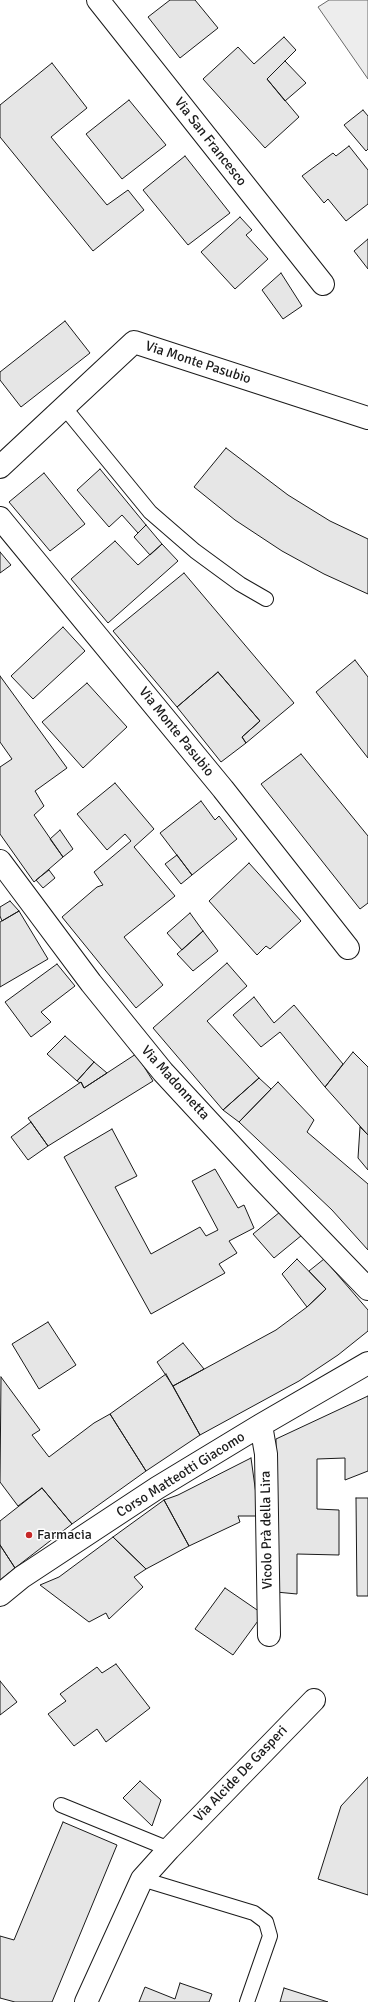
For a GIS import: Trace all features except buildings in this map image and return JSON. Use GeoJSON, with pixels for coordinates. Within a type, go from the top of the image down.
{"type":"FeatureCollection","features":[{"type":"Feature","properties":{"kind":"street","name":"Via San Francesco"},"geometry":{"type":"LineString","coordinates":[[98,0],[323,284]]}},
{"type":"Feature","properties":{"kind":"street","name":"Via Monte Pasubio"},"geometry":{"type":"LineString","coordinates":[[0,467],[134,342],[368,418]]}},
{"type":"Feature","properties":{"kind":"street","name":"Via Monte Pasubio"},"geometry":{"type":"LineString","coordinates":[[0,518],[223,789],[348,948]]}},
{"type":"Feature","properties":{"kind":"street","name":"Via Madonnetta"},"geometry":{"type":"LineString","coordinates":[[0,861],[91,983],[163,1072],[261,1178],[368,1289]]}},
{"type":"Feature","properties":{"kind":"street","name":"Corso Matteotti Giacomo"},"geometry":{"type":"LineString","coordinates":[[0,1595],[22,1577],[157,1488],[368,1363]]}},
{"type":"Feature","properties":{"kind":"street","name":"Vicolo Prà della Lira"},"geometry":{"type":"LineString","coordinates":[[261,1425],[266,1454],[269,1634]]}},
{"type":"Feature","properties":{"kind":"street","name":"Via Alcide De Gasperi"},"geometry":{"type":"LineString","coordinates":[[86,2002],[142,1879],[169,1849],[314,1700]]}},
{"type":"Feature","properties":{"kind":"lane"},"geometry":{"type":"LineString","coordinates":[[64,408],[150,512],[195,551],[240,584],[266,599]]}},
{"type":"Feature","properties":{"kind":"lane"},"geometry":{"type":"LineString","coordinates":[[61,1805],[169,1849]]}},
{"type":"Feature","properties":{"kind":"lane"},"geometry":{"type":"LineString","coordinates":[[142,1879],[254,1913],[266,1922],[270,1936],[247,2002]]}},
{"type":"Feature","properties":{"kind":"shaded area"},"geometry":{"type":"Polygon","coordinates":[[[329,0],[368,0],[368,79],[318,7],[329,0]]]}},
{"type":"Feature","properties":{"kind":"place","name":"Farmacia"},"geometry":{"type":"Point","coordinates":[29,1535]}}]}
